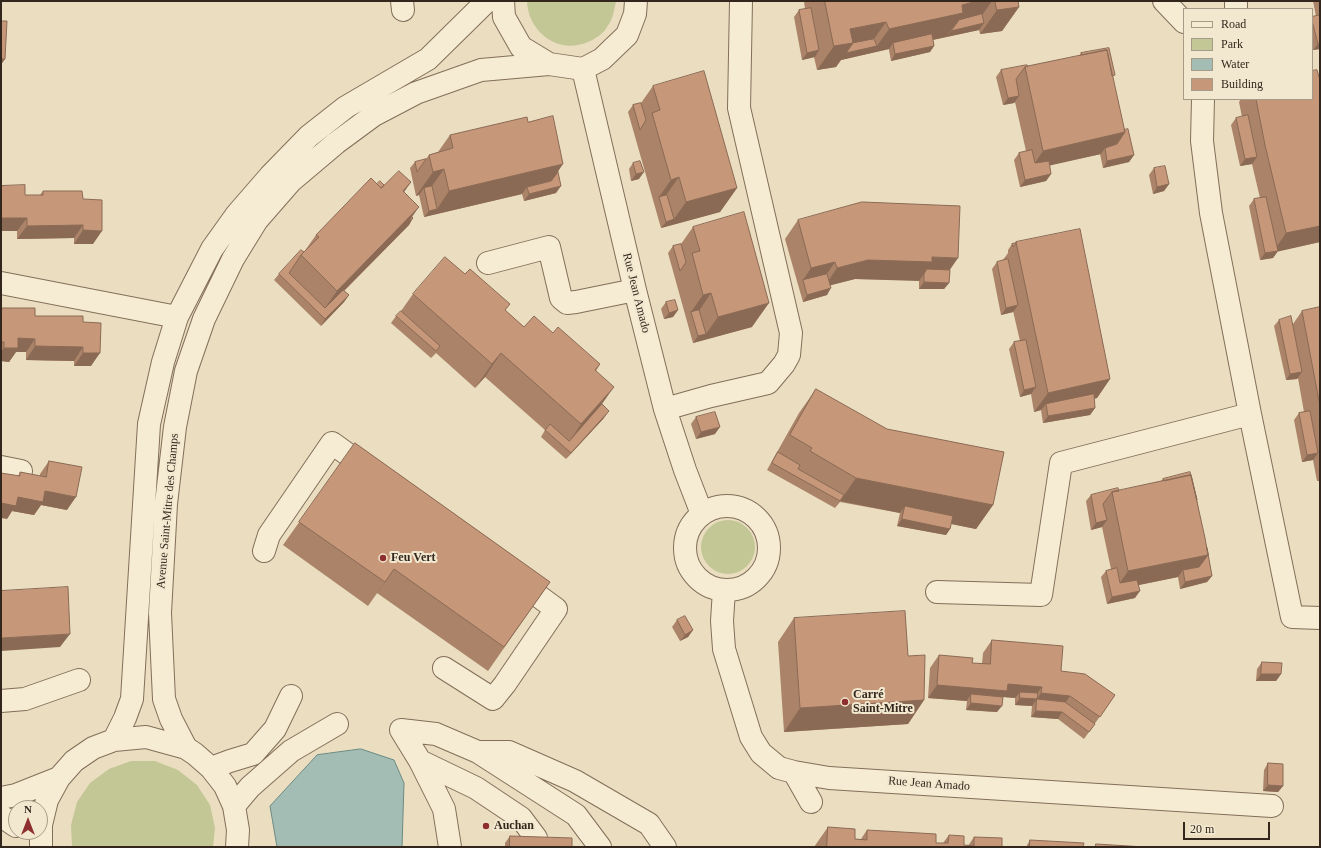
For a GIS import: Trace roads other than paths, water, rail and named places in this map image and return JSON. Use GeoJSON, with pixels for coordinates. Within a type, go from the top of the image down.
{"type":"FeatureCollection","features":[{"type":"Feature","properties":{"kind":"street","name":"Avenue Saint-Mitre des Champs"},"geometry":{"type":"LineString","coordinates":[[114,740],[125,718],[132,699],[149,424],[163,362],[177,317],[212,249],[237,214],[270,176],[309,136],[346,106],[428,59],[487,1]]}},
{"type":"Feature","properties":{"kind":"street"},"geometry":{"type":"LineString","coordinates":[[503,1],[504,16],[521,48],[549,64],[583,69],[602,59],[627,35],[640,5]]}},
{"type":"Feature","properties":{"kind":"street"},"geometry":{"type":"LineString","coordinates":[[665,410],[711,396],[768,383],[784,364],[789,355],[791,333],[739,108],[741,1]]}},
{"type":"Feature","properties":{"kind":"street"},"geometry":{"type":"LineString","coordinates":[[1164,1],[1183,21]]}},
{"type":"Feature","properties":{"kind":"street","name":"Avenue Saint-Mitre des Champs"},"geometry":{"type":"LineString","coordinates":[[186,748],[171,719],[164,699],[160,613],[166,504],[175,427],[186,371],[204,318],[233,260],[257,220],[291,181],[336,143],[374,115],[416,93],[481,70],[549,64]]}},
{"type":"Feature","properties":{"kind":"street","name":"Rue Jean Amado"},"geometry":{"type":"LineString","coordinates":[[583,69],[665,410],[685,470],[702,514]]}},
{"type":"Feature","properties":{"kind":"street"},"geometry":{"type":"LineString","coordinates":[[1203,100],[1202,141],[1211,212],[1250,414],[1292,617],[1320,618]]}},
{"type":"Feature","properties":{"kind":"street"},"geometry":{"type":"LineString","coordinates":[[488,263],[549,247],[561,298],[567,302],[576,302],[635,290]]}},
{"type":"Feature","properties":{"kind":"street"},"geometry":{"type":"LineString","coordinates":[[1,283],[177,317]]}},
{"type":"Feature","properties":{"kind":"street"},"geometry":{"type":"LineString","coordinates":[[937,592],[1041,595],[1061,463],[1250,414]]}},
{"type":"Feature","properties":{"kind":"street"},"geometry":{"type":"LineString","coordinates":[[264,551],[269,535],[332,443],[390,486]]}},
{"type":"Feature","properties":{"kind":"street"},"geometry":{"type":"LineString","coordinates":[[733,506],[746,511],[758,519],[766,530],[769,551],[768,558],[762,571],[753,581],[742,588],[724,590],[705,583],[696,576],[689,566],[686,554],[686,542],[689,530],[702,514],[718,507],[733,506]]}},
{"type":"Feature","properties":{"kind":"street"},"geometry":{"type":"LineString","coordinates":[[444,668],[494,699],[556,609],[499,566]]}},
{"type":"Feature","properties":{"kind":"street","name":"Rue Jean Amado"},"geometry":{"type":"LineString","coordinates":[[724,590],[722,620],[724,649],[751,737],[761,753],[779,768],[829,778],[1272,806]]}},
{"type":"Feature","properties":{"kind":"street"},"geometry":{"type":"LineString","coordinates":[[1,701],[25,699],[79,680]]}},
{"type":"Feature","properties":{"kind":"street"},"geometry":{"type":"LineString","coordinates":[[212,768],[253,754],[275,729],[291,696]]}},
{"type":"Feature","properties":{"kind":"street"},"geometry":{"type":"LineString","coordinates":[[234,806],[250,787],[291,751],[337,724]]}},
{"type":"Feature","properties":{"kind":"street"},"geometry":{"type":"LineString","coordinates":[[450,847],[444,809],[420,761],[401,730],[436,734],[478,752],[576,815],[600,847]]}},
{"type":"Feature","properties":{"kind":"street"},"geometry":{"type":"LineString","coordinates":[[41,847],[41,825],[47,800],[59,778],[74,761],[93,748],[114,740],[146,737],[186,748],[212,768],[225,786],[234,806],[238,830],[237,847]]}},
{"type":"Feature","properties":{"kind":"street"},"geometry":{"type":"LineString","coordinates":[[478,752],[509,752],[575,781],[649,824],[665,847]]}},
{"type":"Feature","properties":{"kind":"street"},"geometry":{"type":"LineString","coordinates":[[420,761],[476,788],[521,818],[536,838],[536,847]]}},
{"type":"Feature","properties":{"kind":"street"},"geometry":{"type":"LineString","coordinates":[[794,772],[811,802]]}},
{"type":"Feature","properties":{"kind":"street"},"geometry":{"type":"LineString","coordinates":[[1,798],[16,795],[59,778]]}},
{"type":"Feature","properties":{"kind":"water"},"geometry":{"type":"Polygon","coordinates":[[[361,749],[394,760],[404,783],[402,847],[277,847],[270,806],[317,755],[361,749]]]}},
{"type":"Feature","properties":{"kind":"place","name":"Feu Vert"},"geometry":{"type":"Point","coordinates":[383,558]}},
{"type":"Feature","properties":{"kind":"place","name":"Carré Saint-Mitre"},"geometry":{"type":"Point","coordinates":[845,702]}},
{"type":"Feature","properties":{"kind":"place","name":"Auchan"},"geometry":{"type":"Point","coordinates":[486,826]}}]}
